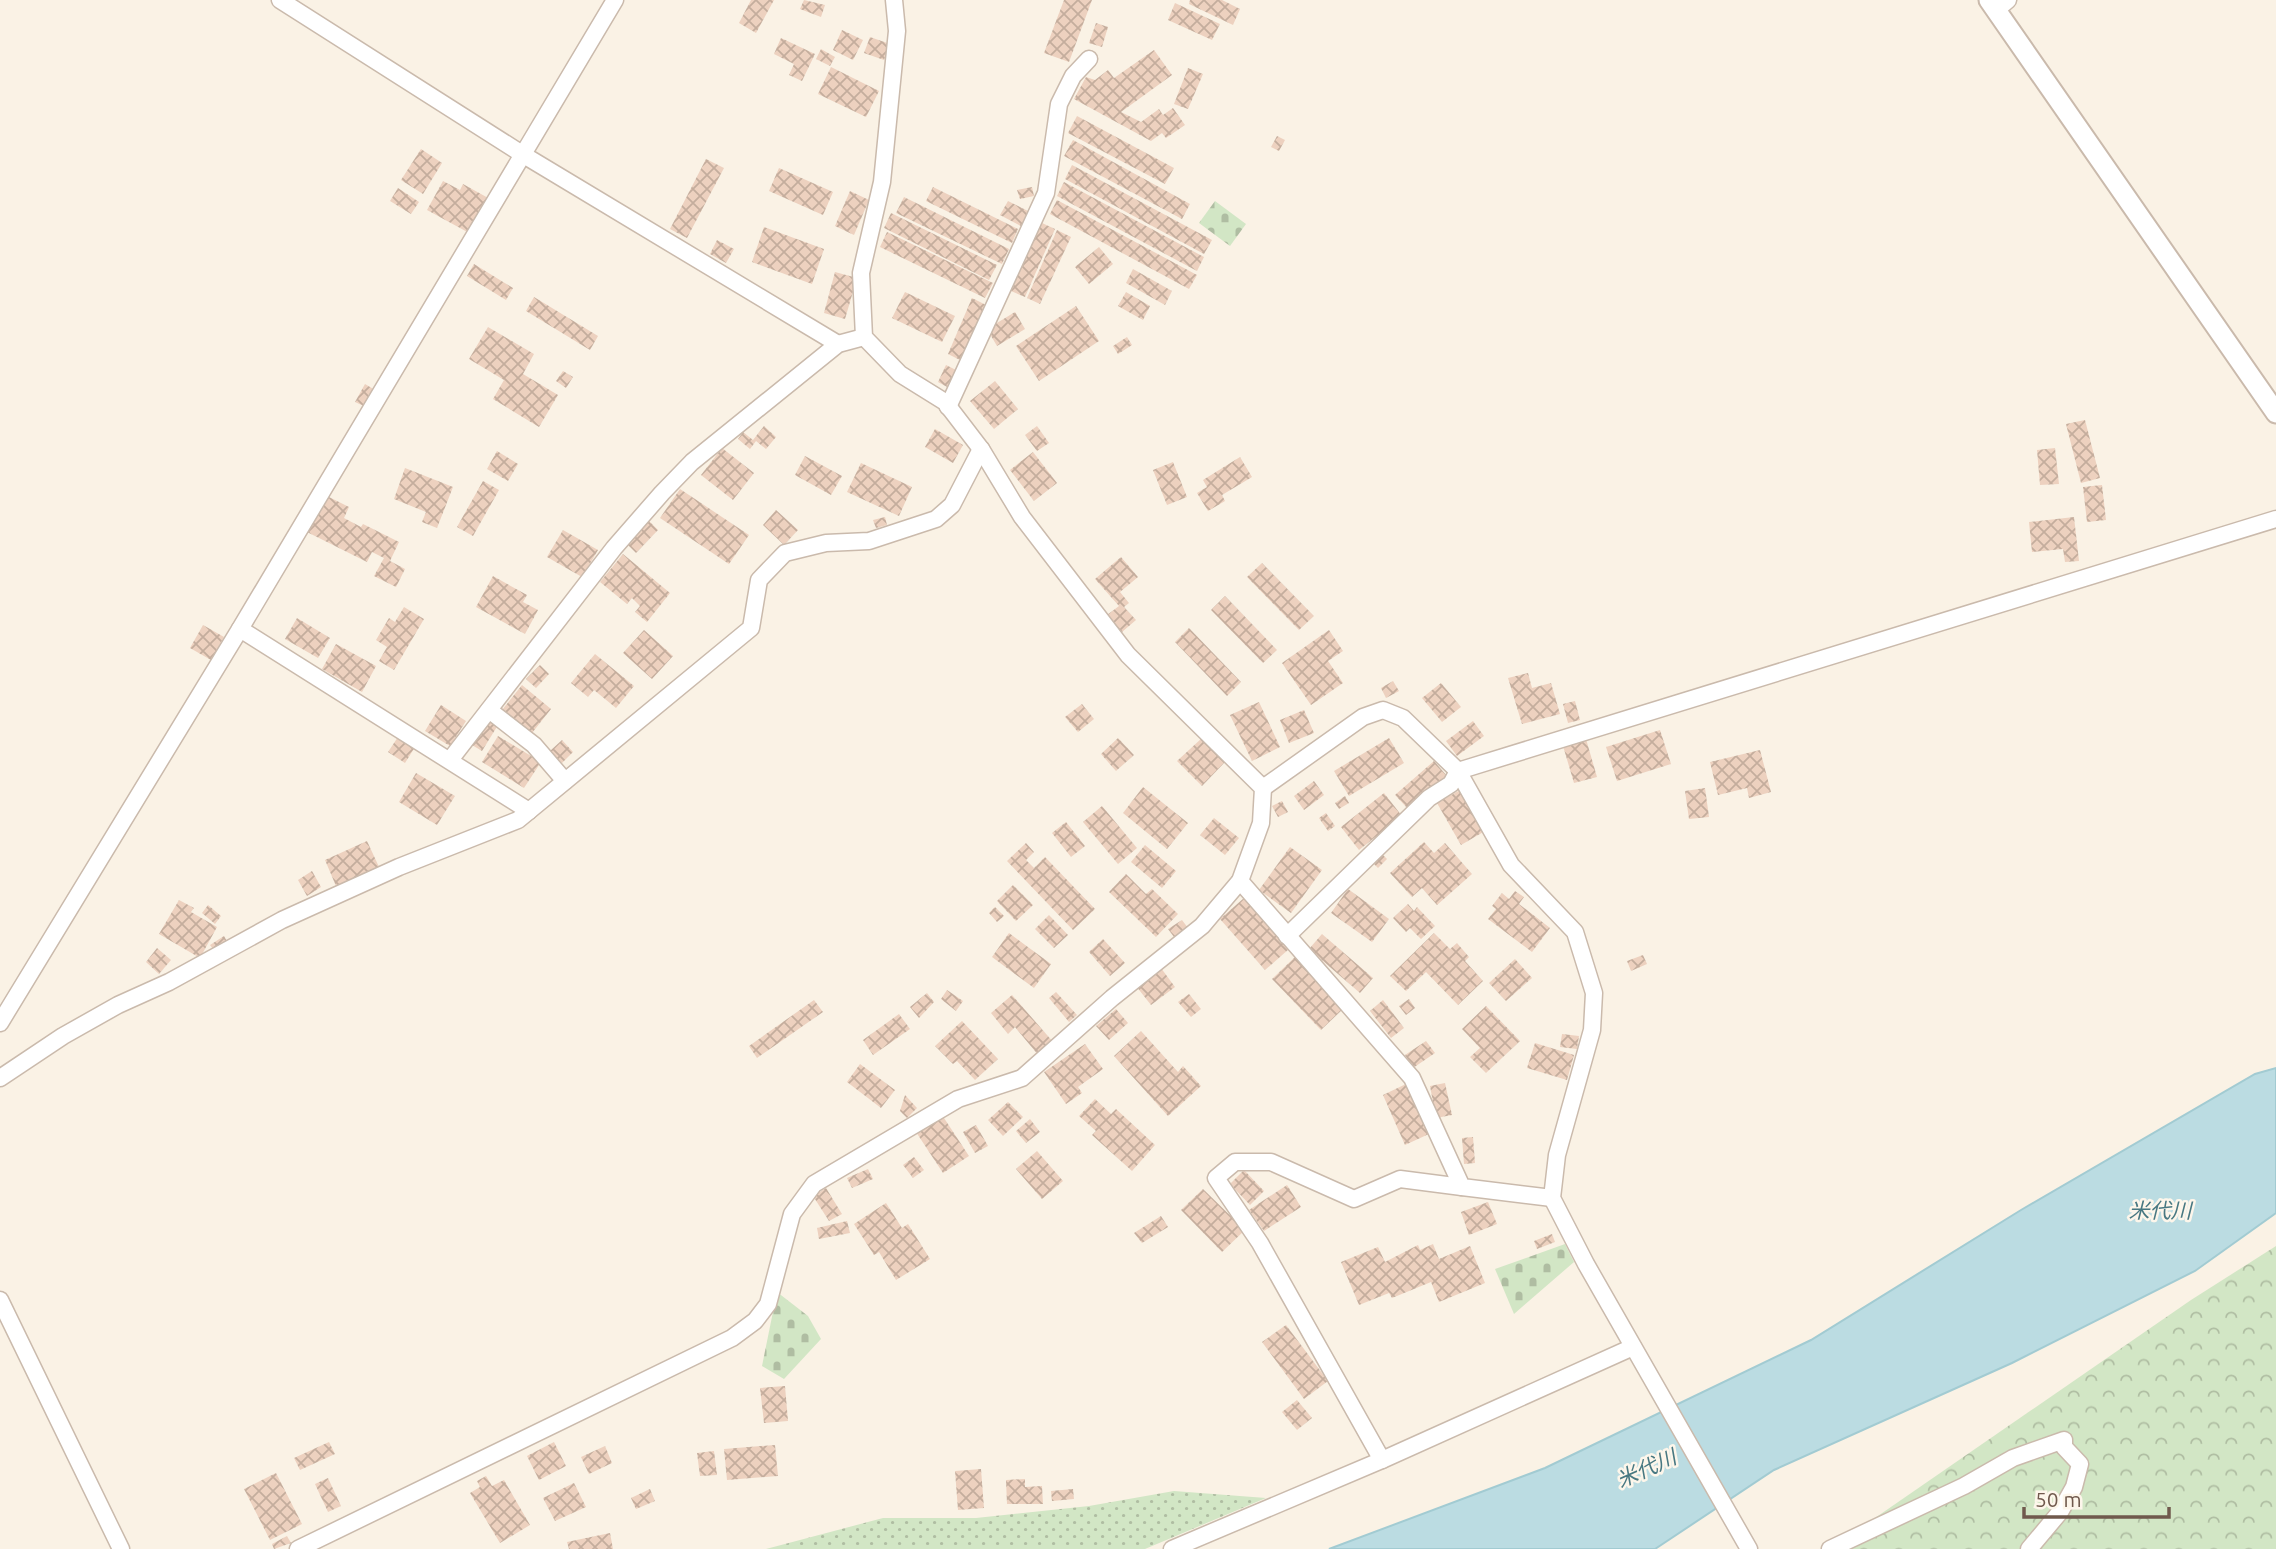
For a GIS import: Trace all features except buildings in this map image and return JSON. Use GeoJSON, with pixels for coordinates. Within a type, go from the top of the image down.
{"type":"FeatureCollection","features":[{"type":"Feature","properties":{"kind":"street"},"geometry":{"type":"LineString","coordinates":[[280,0],[522,154],[838,344]]}},
{"type":"Feature","properties":{"kind":"street"},"geometry":{"type":"LineString","coordinates":[[0,1023],[240,629],[615,0]]}},
{"type":"Feature","properties":{"kind":"street"},"geometry":{"type":"LineString","coordinates":[[298,1549],[732,1338],[755,1321],[768,1304],[792,1214],[814,1184],[958,1099],[1022,1078],[1112,998],[1202,926],[1240,881],[1261,823],[1263,788],[1128,655],[1022,517],[981,449],[948,407],[900,374],[864,337],[861,273],[882,182],[897,31],[894,0]]}},
{"type":"Feature","properties":{"kind":"street"},"geometry":{"type":"LineString","coordinates":[[1998,3],[2276,413]]}},
{"type":"Feature","properties":{"kind":"street"},"geometry":{"type":"LineString","coordinates":[[948,407],[1046,193],[1059,104],[1073,76],[1089,59]]}},
{"type":"Feature","properties":{"kind":"street"},"geometry":{"type":"LineString","coordinates":[[450,760],[614,548],[677,477],[838,344],[864,337]]}},
{"type":"Feature","properties":{"kind":"street"},"geometry":{"type":"LineString","coordinates":[[0,1078],[85,1023],[169,982],[282,920],[399,867],[518,820],[751,628],[759,580],[785,553],[825,543],[869,541],[936,519],[952,505],[981,449]]}},
{"type":"Feature","properties":{"kind":"street"},"geometry":{"type":"LineString","coordinates":[[1287,936],[1429,798],[1451,784],[1458,771],[2276,519]]}},
{"type":"Feature","properties":{"kind":"street"},"geometry":{"type":"LineString","coordinates":[[240,629],[529,811]]}},
{"type":"Feature","properties":{"kind":"street"},"geometry":{"type":"LineString","coordinates":[[489,710],[534,745],[565,781]]}},
{"type":"Feature","properties":{"kind":"street"},"geometry":{"type":"LineString","coordinates":[[1263,788],[1363,717],[1384,710],[1403,718],[1458,771],[1511,865],[1575,932],[1594,993],[1592,1030],[1557,1155],[1552,1198],[1633,1348],[1749,1549]]}},
{"type":"Feature","properties":{"kind":"street"},"geometry":{"type":"LineString","coordinates":[[1240,881],[1412,1077],[1462,1187]]}},
{"type":"Feature","properties":{"kind":"street"},"geometry":{"type":"LineString","coordinates":[[1382,1460],[1260,1243],[1216,1178],[1235,1161],[1271,1162],[1354,1199],[1401,1179],[1552,1198]]}},
{"type":"Feature","properties":{"kind":"street"},"geometry":{"type":"LineString","coordinates":[[0,1300],[121,1549]]}},
{"type":"Feature","properties":{"kind":"street"},"geometry":{"type":"LineString","coordinates":[[1172,1549],[1382,1460],[1633,1348]]}},
{"type":"Feature","properties":{"kind":"street"},"geometry":{"type":"LineString","coordinates":[[1830,1549],[1964,1486],[2013,1458],[2064,1440],[2064,1447],[2080,1464],[2074,1487],[2060,1512],[2029,1549]]}},
{"type":"Feature","properties":{"kind":"green space"},"geometry":{"type":"Polygon","coordinates":[[[1215,201],[1246,224],[1230,246],[1199,223],[1215,201]]]}},
{"type":"Feature","properties":{"kind":"green space"},"geometry":{"type":"Polygon","coordinates":[[[1565,1244],[1574,1262],[1514,1314],[1495,1269],[1565,1244]]]}},
{"type":"Feature","properties":{"kind":"green space"},"geometry":{"type":"Polygon","coordinates":[[[2276,1246],[2276,1549],[1830,1549],[2191,1300],[2276,1246]]]}},
{"type":"Feature","properties":{"kind":"green space"},"geometry":{"type":"Polygon","coordinates":[[[777,1292],[808,1316],[821,1339],[784,1379],[762,1366],[777,1292]]]}},
{"type":"Feature","properties":{"kind":"green space"},"geometry":{"type":"Polygon","coordinates":[[[1174,1491],[1266,1498],[1145,1549],[766,1549],[883,1518],[976,1518],[1089,1506],[1174,1491]]]}},
{"type":"Feature","properties":{"kind":"water","name":"米代川"},"geometry":{"type":"Polygon","coordinates":[[[2276,1068],[2276,1213],[2195,1271],[2012,1363],[1774,1470],[1655,1549],[1329,1549],[1545,1468],[1811,1340],[2021,1210],[2255,1074],[2276,1068]]]}}]}
